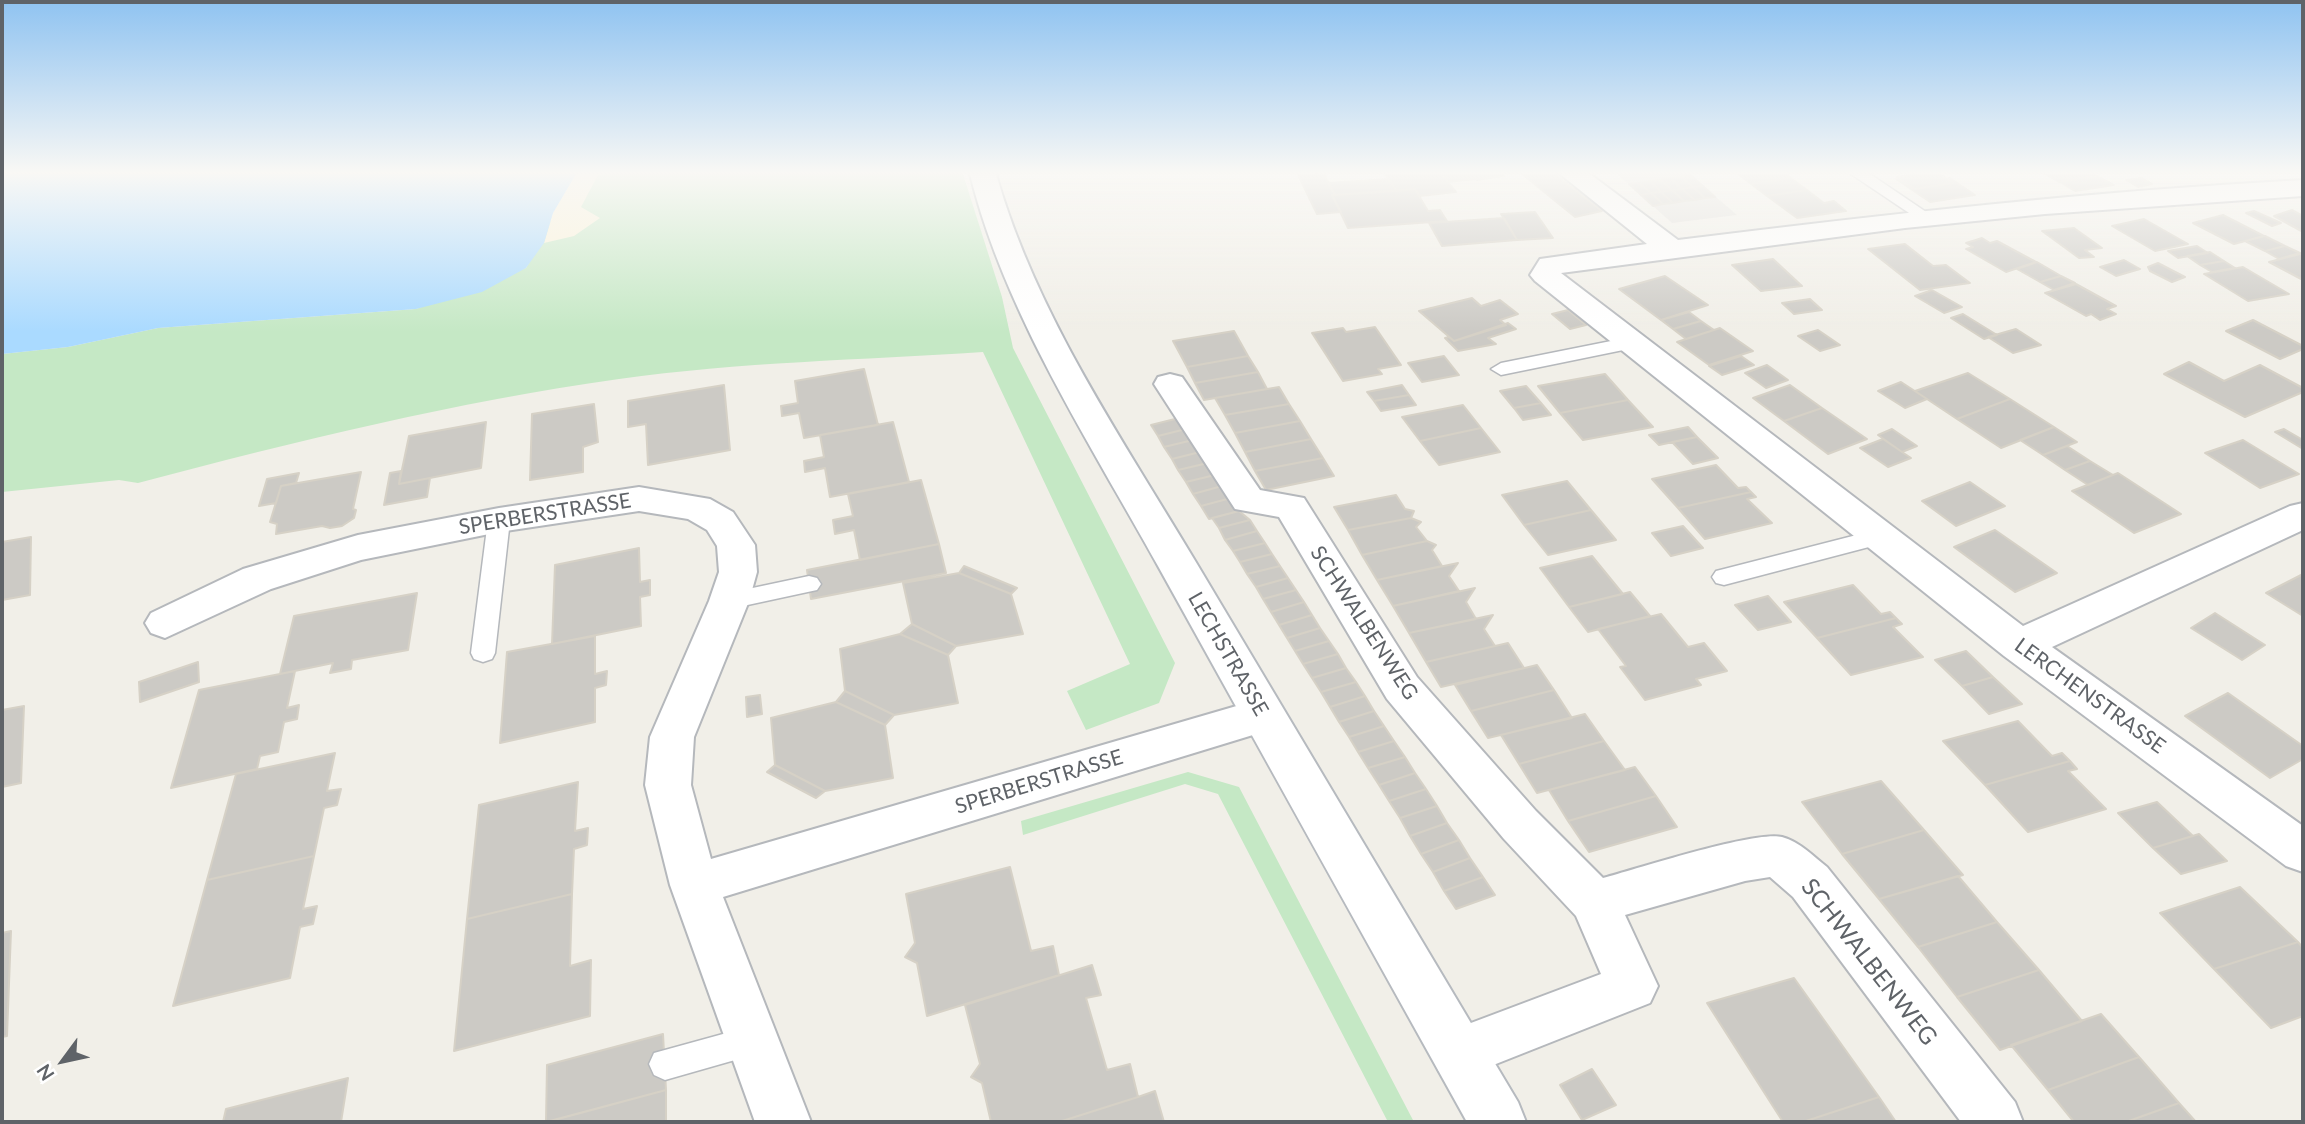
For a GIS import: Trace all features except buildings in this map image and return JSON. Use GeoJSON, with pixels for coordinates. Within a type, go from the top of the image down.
{"type":"FeatureCollection","features":[{"type":"Feature","properties":{"kind":"street","name":"LECHSTRASSE"},"geometry":{"type":"LineString","coordinates":[[1000,226],[1027,294],[1090,413],[1498,1122]]}},
{"type":"Feature","properties":{"kind":"street"},"geometry":{"type":"LineString","coordinates":[[1642,226],[1671,249]]}},
{"type":"Feature","properties":{"kind":"street","name":"LERCHENSTRASSE"},"geometry":{"type":"LineString","coordinates":[[1857,226],[1549,265],[1545,275],[2019,645],[2303,852]]}},
{"type":"Feature","properties":{"kind":"street","name":"SCHWALBENWEG"},"geometry":{"type":"LineString","coordinates":[[1170,384],[1248,500],[1291,507],[1402,688],[1520,825],[1594,902],[1632,986],[1458,1053]]}},
{"type":"Feature","properties":{"kind":"street","name":"SPERBERSTRASSE"},"geometry":{"type":"LineString","coordinates":[[165,623],[257,579],[358,548],[499,520],[639,499],[697,508],[720,521],[736,545],[738,572],[729,601],[672,737],[667,785],[694,884],[783,1122]]}},
{"type":"Feature","properties":{"kind":"street"},"geometry":{"type":"LineString","coordinates":[[2019,645],[2303,515]]}},
{"type":"Feature","properties":{"kind":"street","name":"SPERBERSTRASSE"},"geometry":{"type":"LineString","coordinates":[[694,884],[1264,715]]}},
{"type":"Feature","properties":{"kind":"street","name":"SCHWALBENWEG"},"geometry":{"type":"LineString","coordinates":[[1594,902],[1745,860],[1779,856],[1810,882],[1995,1122]]}},
{"type":"Feature","properties":{"kind":"lane"},"geometry":{"type":"LineString","coordinates":[[1501,369],[1631,343]]}},
{"type":"Feature","properties":{"kind":"lane"},"geometry":{"type":"LineString","coordinates":[[483,653],[499,520]]}},
{"type":"Feature","properties":{"kind":"lane"},"geometry":{"type":"LineString","coordinates":[[1724,577],[1880,537]]}},
{"type":"Feature","properties":{"kind":"lane"},"geometry":{"type":"LineString","coordinates":[[729,601],[809,584]]}},
{"type":"Feature","properties":{"kind":"lane"},"geometry":{"type":"LineString","coordinates":[[665,1063],[752,1041]]}},
{"type":"Feature","properties":{"kind":"green space"},"geometry":{"type":"Polygon","coordinates":[[[548,226],[980,226],[1002,297],[1013,348],[1175,663],[1159,703],[1086,730],[1067,691],[1130,664],[983,352],[755,365],[619,379],[437,411],[257,452],[138,483],[119,480],[2,492],[2,354],[68,347],[158,328],[416,309],[526,268],[548,226]]]}},
{"type":"Feature","properties":{"kind":"green space"},"geometry":{"type":"Polygon","coordinates":[[[1188,772],[1239,787],[1414,1122],[1388,1122],[1218,794],[1185,784],[1023,835],[1021,821],[1188,772]]]}},
{"type":"Feature","properties":{"kind":"sand"},"geometry":{"type":"Polygon","coordinates":[[[549,226],[588,226],[574,236],[544,243],[549,226]]]}},
{"type":"Feature","properties":{"kind":"water"},"geometry":{"type":"Polygon","coordinates":[[[2,226],[549,226],[544,243],[526,268],[482,292],[416,309],[158,328],[68,347],[2,354],[2,226]]]}}]}
